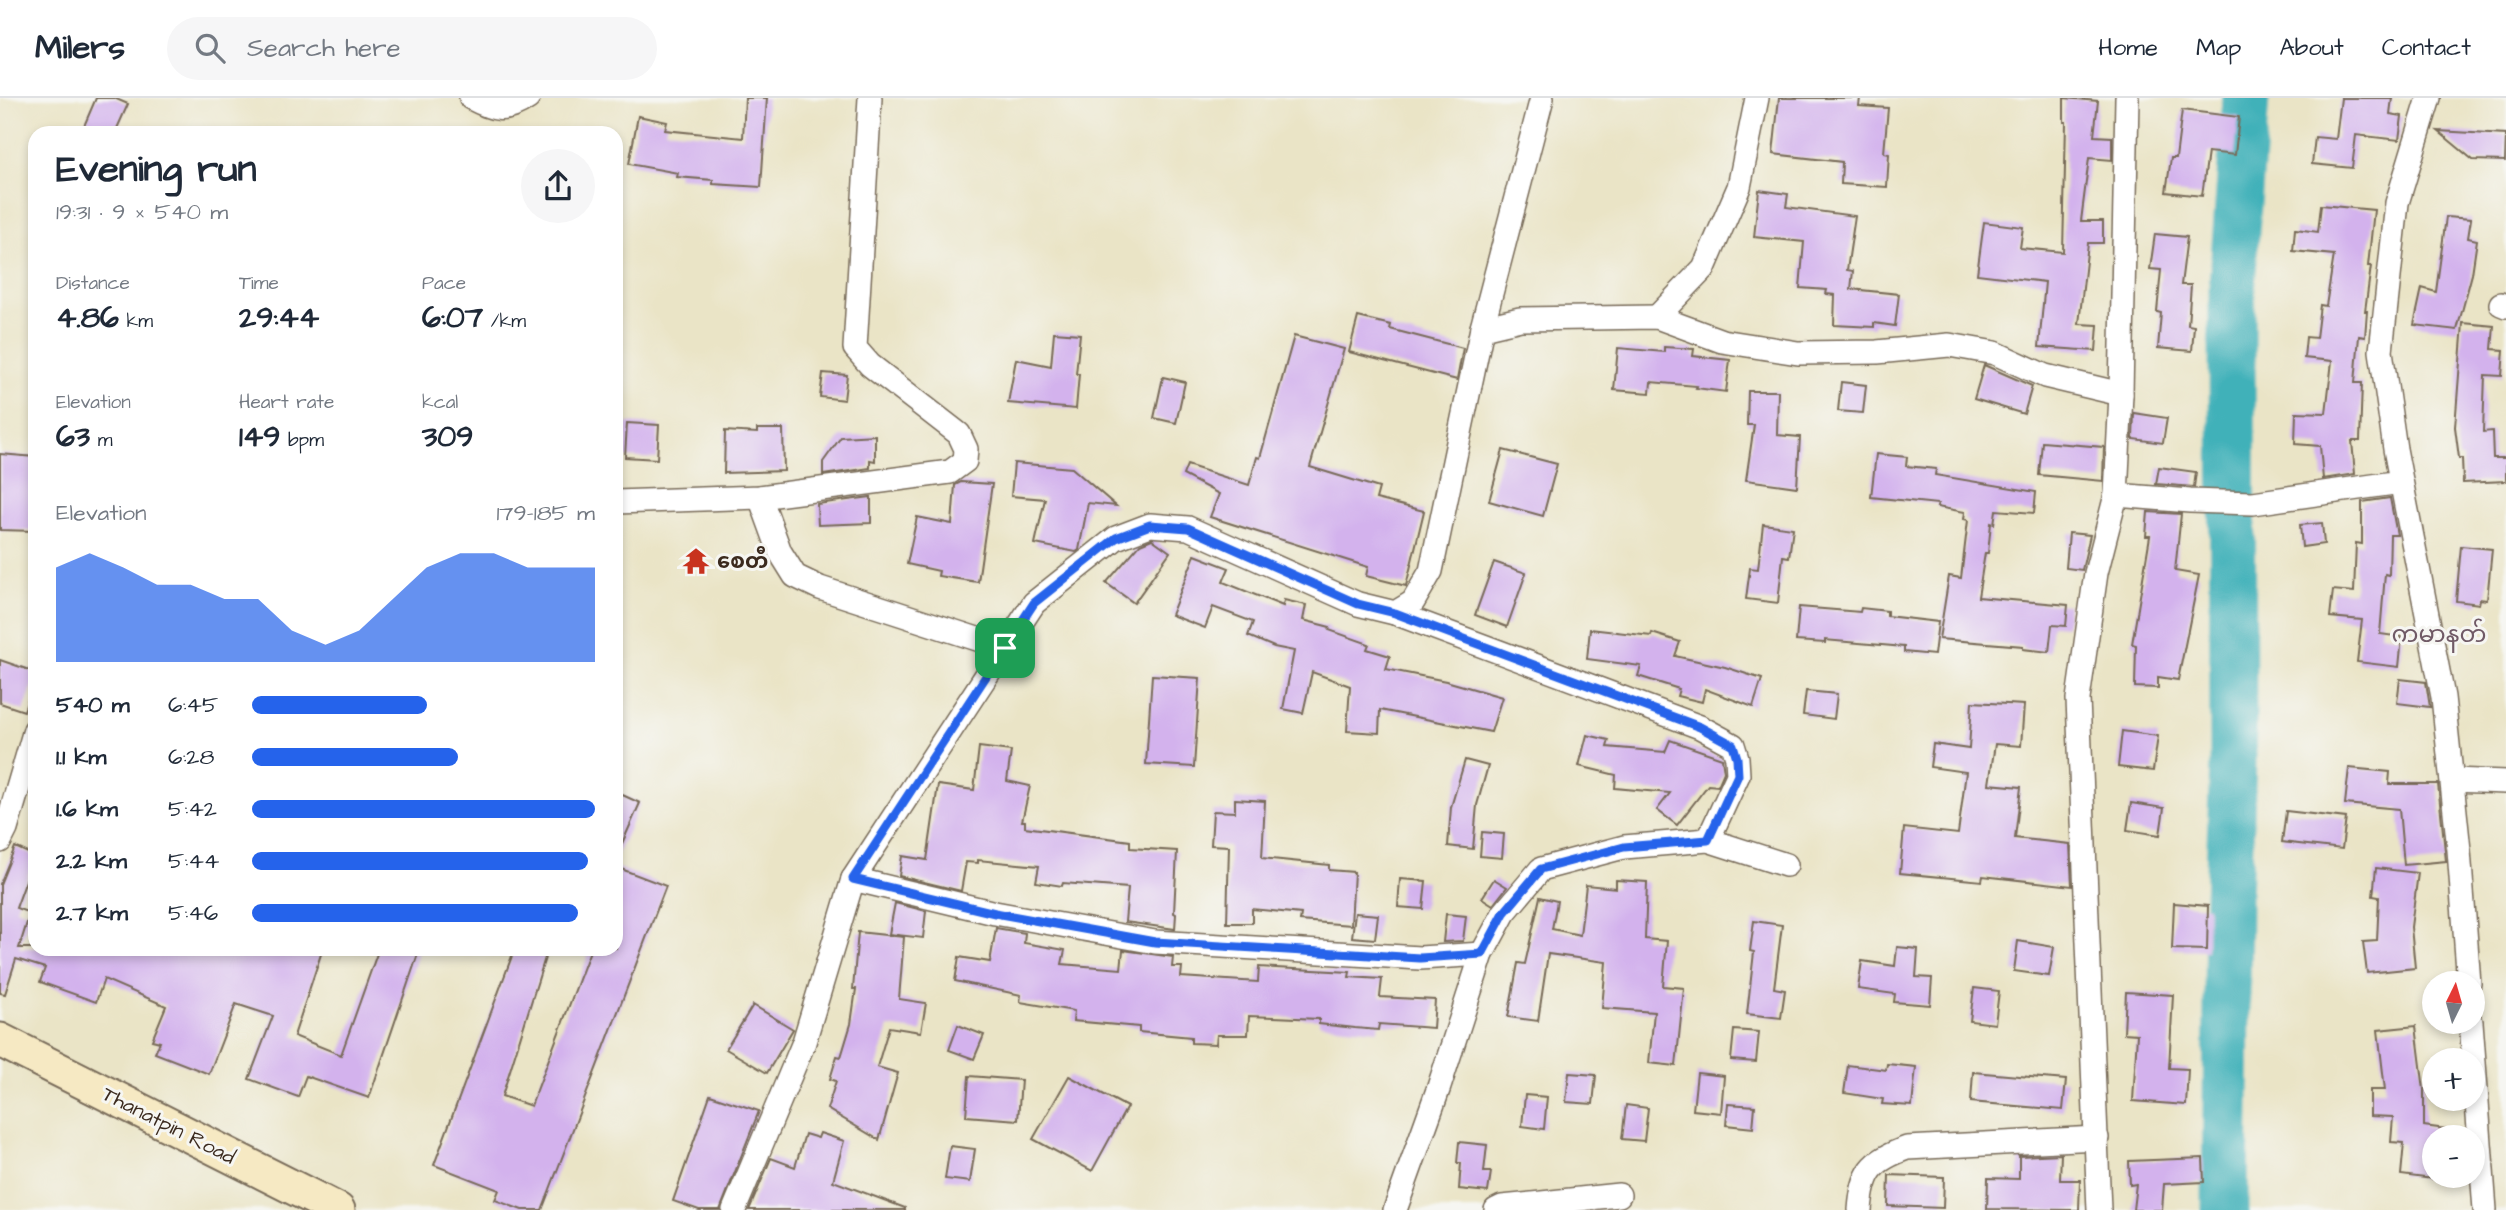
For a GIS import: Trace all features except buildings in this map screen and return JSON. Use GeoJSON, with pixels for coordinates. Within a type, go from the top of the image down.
{"type":"FeatureCollection","features":[{"type":"Feature","properties":{"kind":"main road","name":"Thanatpin Road"},"geometry":{"type":"LineString","coordinates":[[0,1040],[338,1210]]}},
{"type":"Feature","properties":{"kind":"street"},"geometry":{"type":"LineString","coordinates":[[471,98],[492,109],[511,109],[528,98]]}},
{"type":"Feature","properties":{"kind":"street"},"geometry":{"type":"LineString","coordinates":[[623,502],[760,497],[950,472],[965,461],[966,449],[959,434],[870,365],[855,348],[870,98]]}},
{"type":"Feature","properties":{"kind":"street"},"geometry":{"type":"LineString","coordinates":[[1395,613],[1413,602],[1431,571],[1482,328],[1542,98]]}},
{"type":"Feature","properties":{"kind":"street"},"geometry":{"type":"LineString","coordinates":[[1657,317],[1704,268],[1739,187],[1757,98]]}},
{"type":"Feature","properties":{"kind":"street"},"geometry":{"type":"LineString","coordinates":[[2099,1210],[2078,699],[2096,573],[2116,495],[2121,394],[2127,98]]}},
{"type":"Feature","properties":{"kind":"street"},"geometry":{"type":"LineString","coordinates":[[2429,98],[2398,203],[2381,351],[2401,482],[2443,696],[2468,971]]}},
{"type":"Feature","properties":{"kind":"street"},"geometry":{"type":"LineString","coordinates":[[1482,328],[1520,319],[1657,317],[1722,341],[1798,353],[1877,352],[1949,345],[1995,353],[2045,376],[2121,394]]}},
{"type":"Feature","properties":{"kind":"street"},"geometry":{"type":"LineString","coordinates":[[2116,495],[2253,503],[2401,482]]}},
{"type":"Feature","properties":{"kind":"street"},"geometry":{"type":"LineString","coordinates":[[760,497],[780,552],[794,576],[820,588],[1005,648]]}},
{"type":"Feature","properties":{"kind":"street"},"geometry":{"type":"LineString","coordinates":[[734,1210],[804,1042],[853,879],[1034,603],[1116,538],[1150,525],[1188,528],[1358,604],[1395,613],[1700,727],[1733,745],[1738,775],[1708,840]]}},
{"type":"Feature","properties":{"kind":"street"},"geometry":{"type":"LineString","coordinates":[[0,841],[28,754]]}},
{"type":"Feature","properties":{"kind":"street"},"geometry":{"type":"LineString","coordinates":[[2452,780],[2506,782]]}},
{"type":"Feature","properties":{"kind":"street"},"geometry":{"type":"LineString","coordinates":[[1395,1210],[1482,954],[1504,913],[1541,869],[1624,847],[1708,840],[1786,865]]}},
{"type":"Feature","properties":{"kind":"street"},"geometry":{"type":"LineString","coordinates":[[853,879],[995,913],[1155,942],[1420,958],[1482,954]]}},
{"type":"Feature","properties":{"kind":"street"},"geometry":{"type":"LineString","coordinates":[[2473,1034],[2485,1210]]}},
{"type":"Feature","properties":{"kind":"street"},"geometry":{"type":"LineString","coordinates":[[1860,1210],[1861,1190],[1870,1171],[1882,1157],[1907,1148],[2096,1138]]}},
{"type":"Feature","properties":{"kind":"street"},"geometry":{"type":"LineString","coordinates":[[1496,1210],[1502,1207],[1619,1195]]}},
{"type":"Feature","properties":{"kind":"waterway"},"geometry":{"type":"LineString","coordinates":[[2225,1210],[2228,899],[2233,761],[2232,285],[2246,98]]}},
{"type":"Feature","properties":{"kind":"place","name":"စေတီ"},"geometry":{"type":"Point","coordinates":[696,561]}},
{"type":"Feature","properties":{"kind":"district","name":"ကမာနတ်"},"geometry":{"type":"Point","coordinates":[2439,634]}},
{"type":"Feature","properties":{"kind":"route"},"geometry":{"type":"LineString","coordinates":[[1150,525],[1188,528],[1358,604],[1395,613],[1700,727],[1733,745],[1738,775],[1708,840],[1624,847],[1541,869],[1504,913],[1482,954],[1420,958],[1155,942],[995,913],[853,879],[1005,648],[1034,603],[1116,538],[1150,525]]}}]}
